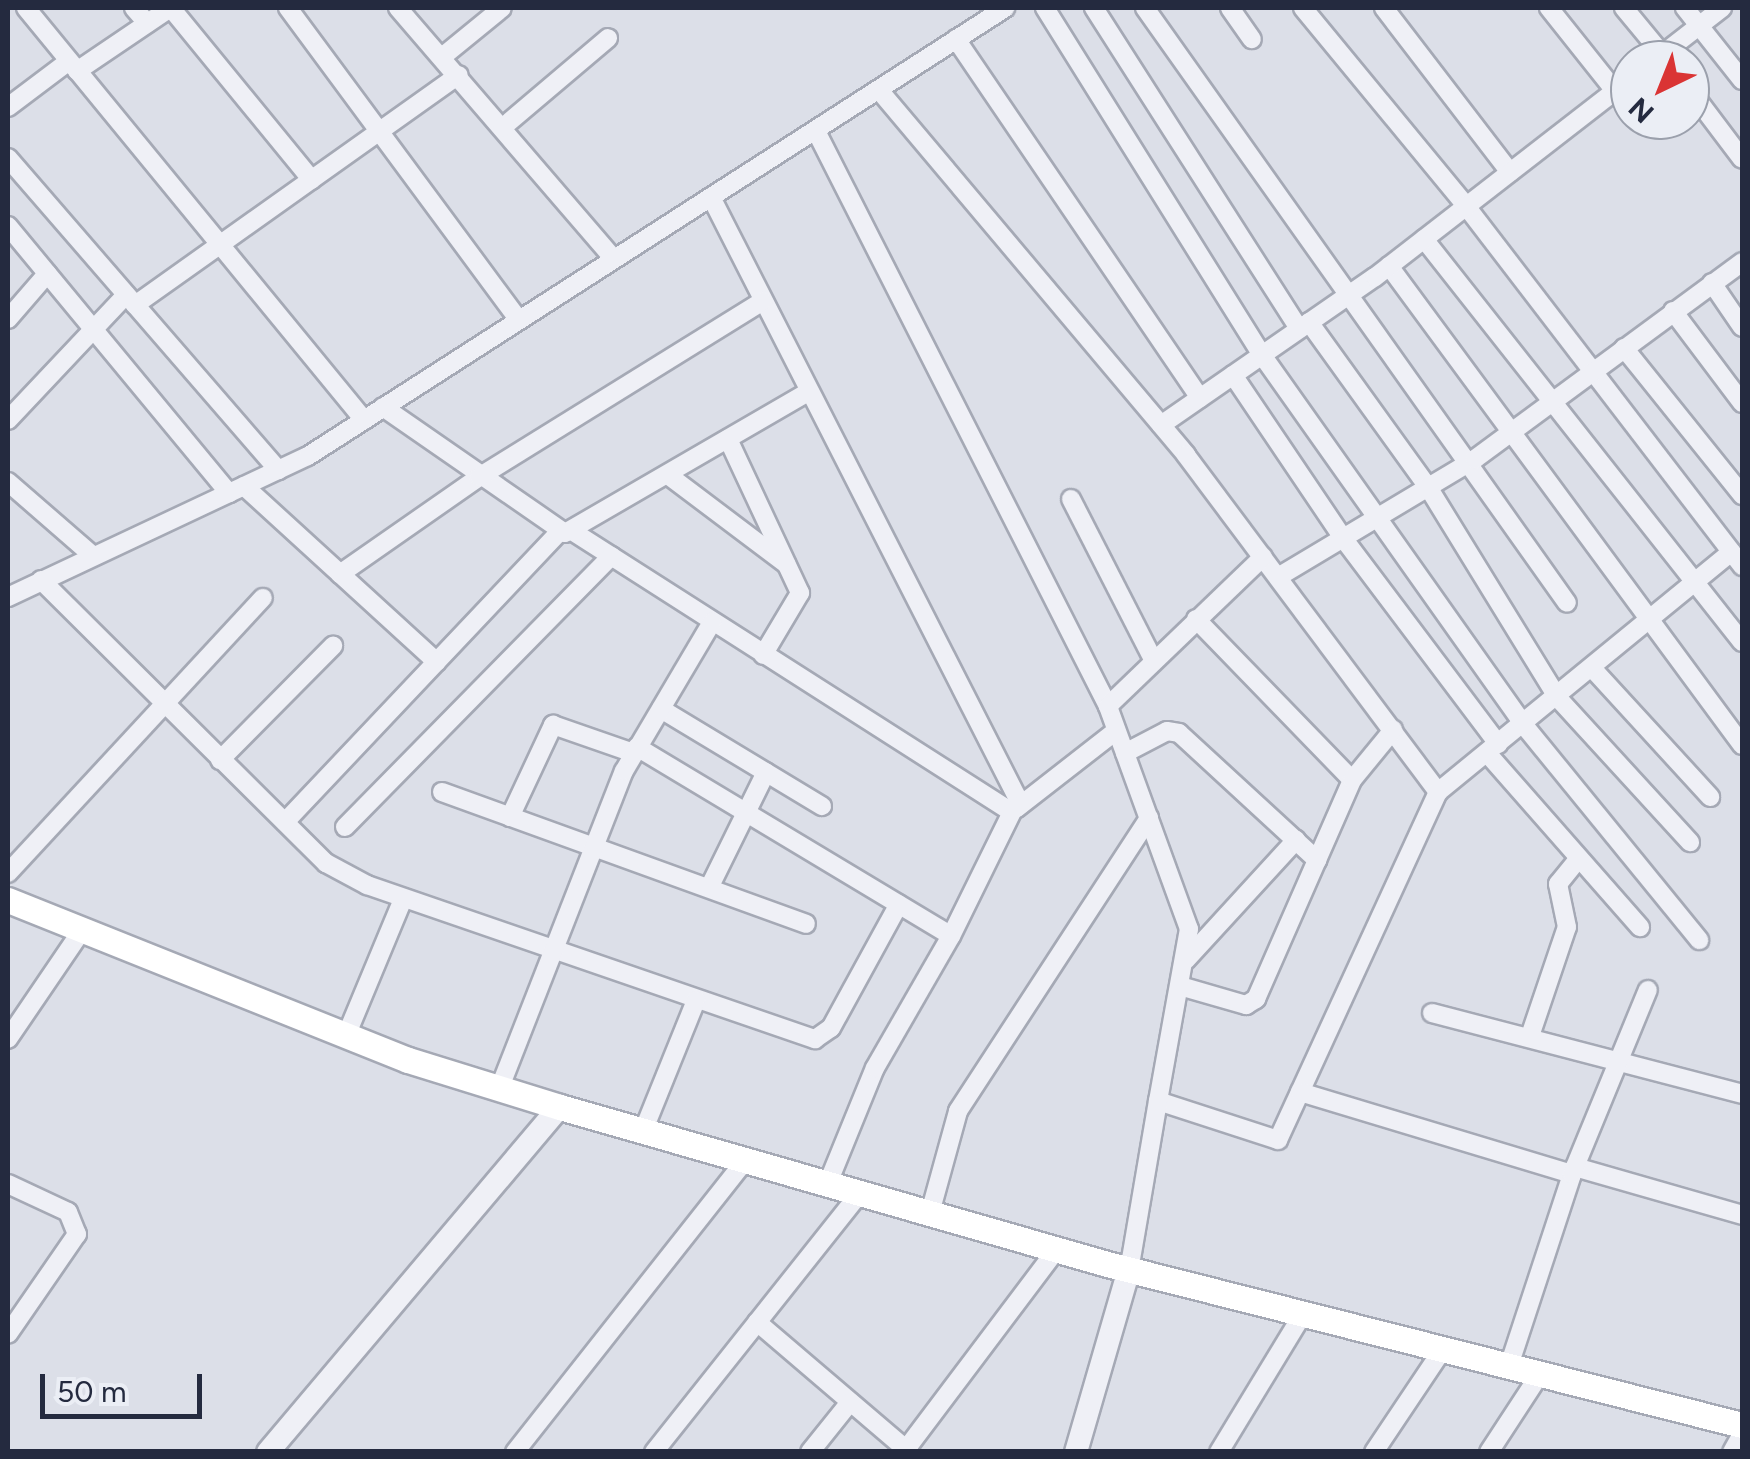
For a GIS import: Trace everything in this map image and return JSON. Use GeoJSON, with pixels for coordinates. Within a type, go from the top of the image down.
{"type":"FeatureCollection","features":[{"type":"Feature","properties":{"kind":"main road"},"geometry":{"type":"LineString","coordinates":[[8,900],[346,1036],[560,1108],[1129,1270],[1742,1425]]}},
{"type":"Feature","properties":{"kind":"street"},"geometry":{"type":"LineString","coordinates":[[26,8],[364,420]]}},
{"type":"Feature","properties":{"kind":"street"},"geometry":{"type":"LineString","coordinates":[[134,8],[147,23]]}},
{"type":"Feature","properties":{"kind":"street"},"geometry":{"type":"LineString","coordinates":[[8,107],[170,8],[312,180]]}},
{"type":"Feature","properties":{"kind":"street"},"geometry":{"type":"LineString","coordinates":[[288,8],[384,129],[518,318]]}},
{"type":"Feature","properties":{"kind":"street"},"geometry":{"type":"LineString","coordinates":[[398,8],[613,258]]}},
{"type":"Feature","properties":{"kind":"street"},"geometry":{"type":"LineString","coordinates":[[442,57],[502,8]]}},
{"type":"Feature","properties":{"kind":"street"},"geometry":{"type":"LineString","coordinates":[[8,597],[278,470],[364,420],[1005,8]]}},
{"type":"Feature","properties":{"kind":"street"},"geometry":{"type":"LineString","coordinates":[[1045,8],[1262,355],[1380,516],[1524,724],[1699,940]]}},
{"type":"Feature","properties":{"kind":"street"},"geometry":{"type":"LineString","coordinates":[[1094,8],[1304,326],[1428,488],[1557,696],[1690,842]]}},
{"type":"Feature","properties":{"kind":"street"},"geometry":{"type":"LineString","coordinates":[[1145,8],[1567,603]]}},
{"type":"Feature","properties":{"kind":"street"},"geometry":{"type":"LineString","coordinates":[[1230,8],[1252,39]]}},
{"type":"Feature","properties":{"kind":"street"},"geometry":{"type":"LineString","coordinates":[[1158,1101],[1278,1140],[1438,792],[1695,582],[1737,559],[1589,374],[1466,206],[1303,8]]}},
{"type":"Feature","properties":{"kind":"street"},"geometry":{"type":"LineString","coordinates":[[1384,8],[1510,172]]}},
{"type":"Feature","properties":{"kind":"street"},"geometry":{"type":"LineString","coordinates":[[1549,8],[1610,71]]}},
{"type":"Feature","properties":{"kind":"street"},"geometry":{"type":"LineString","coordinates":[[1624,8],[1648,40]]}},
{"type":"Feature","properties":{"kind":"street"},"geometry":{"type":"LineString","coordinates":[[1685,8],[1742,80]]}},
{"type":"Feature","properties":{"kind":"street"},"geometry":{"type":"LineString","coordinates":[[1683,40],[1722,8]]}},
{"type":"Feature","properties":{"kind":"street"},"geometry":{"type":"LineString","coordinates":[[502,128],[608,38]]}},
{"type":"Feature","properties":{"kind":"street"},"geometry":{"type":"LineString","coordinates":[[956,40],[1200,398]]}},
{"type":"Feature","properties":{"kind":"street"},"geometry":{"type":"LineString","coordinates":[[8,420],[93,328],[219,246],[458,76]]}},
{"type":"Feature","properties":{"kind":"street"},"geometry":{"type":"LineString","coordinates":[[880,90],[1161,425],[1438,792]]}},
{"type":"Feature","properties":{"kind":"street"},"geometry":{"type":"LineString","coordinates":[[1161,425],[1389,266],[1610,95]]}},
{"type":"Feature","properties":{"kind":"street"},"geometry":{"type":"LineString","coordinates":[[1710,117],[1742,159]]}},
{"type":"Feature","properties":{"kind":"street"},"geometry":{"type":"LineString","coordinates":[[816,131],[1108,706],[1185,914],[1186,961],[1129,1270],[1076,1452]]}},
{"type":"Feature","properties":{"kind":"street"},"geometry":{"type":"LineString","coordinates":[[8,158],[278,470]]}},
{"type":"Feature","properties":{"kind":"street"},"geometry":{"type":"LineString","coordinates":[[711,197],[1017,807]]}},
{"type":"Feature","properties":{"kind":"street"},"geometry":{"type":"LineString","coordinates":[[8,226],[236,489],[340,574],[438,662]]}},
{"type":"Feature","properties":{"kind":"street"},"geometry":{"type":"LineString","coordinates":[[1424,239],[1742,642]]}},
{"type":"Feature","properties":{"kind":"street"},"geometry":{"type":"LineString","coordinates":[[1278,577],[1470,462],[1742,262]]}},
{"type":"Feature","properties":{"kind":"street"},"geometry":{"type":"LineString","coordinates":[[1389,266],[1742,745]]}},
{"type":"Feature","properties":{"kind":"street"},"geometry":{"type":"LineString","coordinates":[[8,319],[48,274]]}},
{"type":"Feature","properties":{"kind":"street"},"geometry":{"type":"LineString","coordinates":[[1712,283],[1742,328]]}},
{"type":"Feature","properties":{"kind":"street"},"geometry":{"type":"LineString","coordinates":[[340,574],[479,476],[763,301]]}},
{"type":"Feature","properties":{"kind":"street"},"geometry":{"type":"LineString","coordinates":[[1673,311],[1742,403]]}},
{"type":"Feature","properties":{"kind":"street"},"geometry":{"type":"LineString","coordinates":[[1624,348],[1742,495]]}},
{"type":"Feature","properties":{"kind":"street"},"geometry":{"type":"LineString","coordinates":[[1233,375],[1493,749],[1640,928]]}},
{"type":"Feature","properties":{"kind":"street"},"geometry":{"type":"LineString","coordinates":[[285,822],[565,532],[808,392]]}},
{"type":"Feature","properties":{"kind":"street"},"geometry":{"type":"LineString","coordinates":[[383,407],[565,532],[611,556],[763,655],[1017,807]]}},
{"type":"Feature","properties":{"kind":"street"},"geometry":{"type":"LineString","coordinates":[[728,439],[790,568],[798,600],[763,655]]}},
{"type":"Feature","properties":{"kind":"street"},"geometry":{"type":"LineString","coordinates":[[668,475],[790,568]]}},
{"type":"Feature","properties":{"kind":"street"},"geometry":{"type":"LineString","coordinates":[[8,482],[93,556]]}},
{"type":"Feature","properties":{"kind":"street"},"geometry":{"type":"LineString","coordinates":[[1071,498],[1153,659]]}},
{"type":"Feature","properties":{"kind":"street"},"geometry":{"type":"LineString","coordinates":[[344,827],[611,556]]}},
{"type":"Feature","properties":{"kind":"street"},"geometry":{"type":"LineString","coordinates":[[1108,706],[1262,557]]}},
{"type":"Feature","properties":{"kind":"street"},"geometry":{"type":"LineString","coordinates":[[41,580],[220,760],[339,872],[404,899],[552,954],[821,1038],[899,904]]}},
{"type":"Feature","properties":{"kind":"street"},"geometry":{"type":"LineString","coordinates":[[8,873],[263,598]]}},
{"type":"Feature","properties":{"kind":"street"},"geometry":{"type":"LineString","coordinates":[[1196,619],[1352,780]]}},
{"type":"Feature","properties":{"kind":"street"},"geometry":{"type":"LineString","coordinates":[[500,1087],[636,750],[712,622]]}},
{"type":"Feature","properties":{"kind":"street"},"geometry":{"type":"LineString","coordinates":[[220,760],[333,646]]}},
{"type":"Feature","properties":{"kind":"street"},"geometry":{"type":"LineString","coordinates":[[1592,668],[1710,798]]}},
{"type":"Feature","properties":{"kind":"street"},"geometry":{"type":"LineString","coordinates":[[661,709],[822,806]]}},
{"type":"Feature","properties":{"kind":"street"},"geometry":{"type":"LineString","coordinates":[[510,818],[553,725],[636,750],[951,936]]}},
{"type":"Feature","properties":{"kind":"street"},"geometry":{"type":"LineString","coordinates":[[1180,986],[1252,1004],[1352,780],[1393,730]]}},
{"type":"Feature","properties":{"kind":"street"},"geometry":{"type":"LineString","coordinates":[[828,1183],[875,1068],[951,936],[1017,807],[1116,731]]}},
{"type":"Feature","properties":{"kind":"street"},"geometry":{"type":"LineString","coordinates":[[1124,753],[1167,732],[1179,733],[1317,860]]}},
{"type":"Feature","properties":{"kind":"street"},"geometry":{"type":"LineString","coordinates":[[709,888],[766,772]]}},
{"type":"Feature","properties":{"kind":"street"},"geometry":{"type":"LineString","coordinates":[[442,792],[806,924]]}},
{"type":"Feature","properties":{"kind":"street"},"geometry":{"type":"LineString","coordinates":[[930,1212],[958,1111],[1149,818]]}},
{"type":"Feature","properties":{"kind":"street"},"geometry":{"type":"LineString","coordinates":[[1186,961],[1296,840]]}},
{"type":"Feature","properties":{"kind":"street"},"geometry":{"type":"LineString","coordinates":[[1530,1036],[1568,926],[1558,884],[1579,858]]}},
{"type":"Feature","properties":{"kind":"street"},"geometry":{"type":"LineString","coordinates":[[346,1036],[404,899]]}},
{"type":"Feature","properties":{"kind":"street"},"geometry":{"type":"LineString","coordinates":[[8,1039],[82,930]]}},
{"type":"Feature","properties":{"kind":"street"},"geometry":{"type":"LineString","coordinates":[[1509,1366],[1574,1171],[1648,990]]}},
{"type":"Feature","properties":{"kind":"street"},"geometry":{"type":"LineString","coordinates":[[644,1129],[696,1000]]}},
{"type":"Feature","properties":{"kind":"street"},"geometry":{"type":"LineString","coordinates":[[1432,1013],[1620,1058],[1742,1094]]}},
{"type":"Feature","properties":{"kind":"street"},"geometry":{"type":"LineString","coordinates":[[1300,1092],[1742,1215]]}},
{"type":"Feature","properties":{"kind":"street"},"geometry":{"type":"LineString","coordinates":[[268,1452],[560,1108]]}},
{"type":"Feature","properties":{"kind":"street"},"geometry":{"type":"LineString","coordinates":[[515,1452],[746,1159]]}},
{"type":"Feature","properties":{"kind":"street"},"geometry":{"type":"LineString","coordinates":[[8,1184],[68,1212],[76,1234],[8,1334]]}},
{"type":"Feature","properties":{"kind":"street"},"geometry":{"type":"LineString","coordinates":[[654,1452],[860,1192]]}},
{"type":"Feature","properties":{"kind":"street"},"geometry":{"type":"LineString","coordinates":[[756,1322],[906,1451],[1058,1250]]}},
{"type":"Feature","properties":{"kind":"street"},"geometry":{"type":"LineString","coordinates":[[1220,1452],[1302,1314]]}},
{"type":"Feature","properties":{"kind":"street"},"geometry":{"type":"LineString","coordinates":[[1374,1452],[1443,1349]]}},
{"type":"Feature","properties":{"kind":"street"},"geometry":{"type":"LineString","coordinates":[[1490,1452],[1540,1374]]}},
{"type":"Feature","properties":{"kind":"street"},"geometry":{"type":"LineString","coordinates":[[810,1452],[850,1402]]}},
{"type":"Feature","properties":{"kind":"street"},"geometry":{"type":"LineString","coordinates":[[1732,1452],[1742,1434]]}}]}
